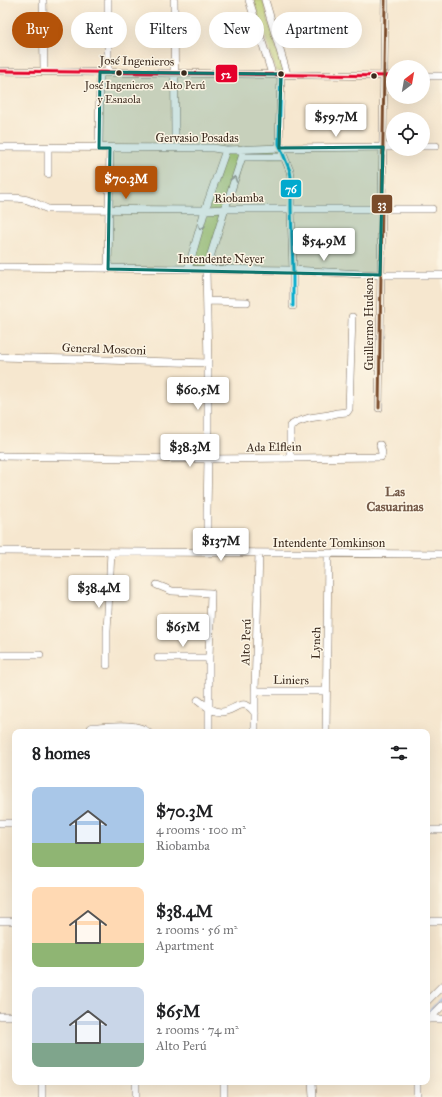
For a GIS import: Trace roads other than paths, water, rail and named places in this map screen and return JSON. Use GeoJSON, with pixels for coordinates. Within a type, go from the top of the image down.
{"type":"FeatureCollection","features":[{"type":"Feature","properties":{"kind":"street"},"geometry":{"type":"LineString","coordinates":[[43,0],[44,71]]}},
{"type":"Feature","properties":{"kind":"street"},"geometry":{"type":"LineString","coordinates":[[108,0],[108,72]]}},
{"type":"Feature","properties":{"kind":"street"},"geometry":{"type":"LineString","coordinates":[[174,0],[175,134]]}},
{"type":"Feature","properties":{"kind":"street"},"geometry":{"type":"LineString","coordinates":[[249,0],[272,74]]}},
{"type":"Feature","properties":{"kind":"street"},"geometry":{"type":"LineString","coordinates":[[265,0],[284,74],[280,148],[291,177],[293,306]]}},
{"type":"Feature","properties":{"kind":"street","name":"Guillermo Hudson"},"geometry":{"type":"LineString","coordinates":[[379,408],[385,0]]}},
{"type":"Feature","properties":{"kind":"street","name":"José Ingenieros"},"geometry":{"type":"LineString","coordinates":[[0,71],[174,72],[384,76]]}},
{"type":"Feature","properties":{"kind":"street"},"geometry":{"type":"LineString","coordinates":[[99,148],[100,72]]}},
{"type":"Feature","properties":{"kind":"street"},"geometry":{"type":"LineString","coordinates":[[430,76],[442,76]]}},
{"type":"Feature","properties":{"kind":"street"},"geometry":{"type":"LineString","coordinates":[[430,146],[436,146]]}},
{"type":"Feature","properties":{"kind":"street","name":"Gervasio Posadas"},"geometry":{"type":"LineString","coordinates":[[0,147],[212,148],[226,150],[383,147]]}},
{"type":"Feature","properties":{"kind":"street"},"geometry":{"type":"LineString","coordinates":[[48,148],[48,174]]}},
{"type":"Feature","properties":{"kind":"street"},"geometry":{"type":"LineString","coordinates":[[108,269],[110,148]]}},
{"type":"Feature","properties":{"kind":"street"},"geometry":{"type":"LineString","coordinates":[[207,553],[206,512],[208,459],[208,363],[206,270],[224,209],[242,157],[243,149]]}},
{"type":"Feature","properties":{"kind":"street"},"geometry":{"type":"LineString","coordinates":[[188,270],[205,210],[226,150]]}},
{"type":"Feature","properties":{"kind":"street","name":"Gervasio Posadas"},"geometry":{"type":"LineString","coordinates":[[242,157],[284,157]]}},
{"type":"Feature","properties":{"kind":"street","name":"Riobamba"},"geometry":{"type":"LineString","coordinates":[[0,198],[24,199],[32,201],[48,209],[432,209]]}},
{"type":"Feature","properties":{"kind":"street","name":"Intendente Neyer"},"geometry":{"type":"LineString","coordinates":[[0,267],[293,270],[442,275]]}},
{"type":"Feature","properties":{"kind":"street"},"geometry":{"type":"LineString","coordinates":[[207,301],[247,302]]}},
{"type":"Feature","properties":{"kind":"street"},"geometry":{"type":"LineString","coordinates":[[290,458],[290,426],[309,418],[347,412],[349,409],[352,317]]}},
{"type":"Feature","properties":{"kind":"street","name":"General Mosconi"},"geometry":{"type":"LineString","coordinates":[[0,357],[208,363]]}},
{"type":"Feature","properties":{"kind":"street","name":"Ada Elflein"},"geometry":{"type":"LineString","coordinates":[[0,456],[208,459],[380,457],[382,453],[380,445]]}},
{"type":"Feature","properties":{"kind":"street","name":"Intendente Tomkinson"},"geometry":{"type":"LineString","coordinates":[[0,551],[442,554]]}},
{"type":"Feature","properties":{"kind":"street"},"geometry":{"type":"LineString","coordinates":[[107,665],[107,631],[111,552]]}},
{"type":"Feature","properties":{"kind":"street","name":"Alto Perú"},"geometry":{"type":"LineString","coordinates":[[255,729],[259,553]]}},
{"type":"Feature","properties":{"kind":"street","name":"Lynch"},"geometry":{"type":"LineString","coordinates":[[326,729],[328,554]]}},
{"type":"Feature","properties":{"kind":"street"},"geometry":{"type":"LineString","coordinates":[[157,585],[172,591],[211,593],[209,729]]}},
{"type":"Feature","properties":{"kind":"street"},"geometry":{"type":"LineString","coordinates":[[0,655],[40,655]]}},
{"type":"Feature","properties":{"kind":"street"},"geometry":{"type":"LineString","coordinates":[[158,658],[209,658]]}},
{"type":"Feature","properties":{"kind":"street","name":"Liniers"},"geometry":{"type":"LineString","coordinates":[[255,691],[326,691]]}},
{"type":"Feature","properties":{"kind":"street"},"geometry":{"type":"LineString","coordinates":[[198,700],[209,708],[222,713],[245,705],[251,708],[255,713]]}},
{"type":"Feature","properties":{"kind":"street"},"geometry":{"type":"LineString","coordinates":[[91,729],[120,726],[145,729]]}},
{"type":"Feature","properties":{"kind":"street"},"geometry":{"type":"LineString","coordinates":[[0,822],[12,823]]}},
{"type":"Feature","properties":{"kind":"street"},"geometry":{"type":"LineString","coordinates":[[430,830],[442,830]]}},
{"type":"Feature","properties":{"kind":"street"},"geometry":{"type":"LineString","coordinates":[[0,921],[12,921]]}},
{"type":"Feature","properties":{"kind":"street"},"geometry":{"type":"LineString","coordinates":[[430,921],[442,921]]}},
{"type":"Feature","properties":{"kind":"street"},"geometry":{"type":"LineString","coordinates":[[430,999],[442,986]]}},
{"type":"Feature","properties":{"kind":"street"},"geometry":{"type":"LineString","coordinates":[[430,1017],[442,1006]]}},
{"type":"Feature","properties":{"kind":"street"},"geometry":{"type":"LineString","coordinates":[[0,1016],[12,1016]]}},
{"type":"Feature","properties":{"kind":"street"},"geometry":{"type":"LineString","coordinates":[[430,1019],[442,1019]]}},
{"type":"Feature","properties":{"kind":"street"},"geometry":{"type":"LineString","coordinates":[[42,1085],[42,1097]]}},
{"type":"Feature","properties":{"kind":"street"},"geometry":{"type":"LineString","coordinates":[[136,1085],[136,1097]]}},
{"type":"Feature","properties":{"kind":"street"},"geometry":{"type":"LineString","coordinates":[[224,1085],[224,1097]]}},
{"type":"Feature","properties":{"kind":"street"},"geometry":{"type":"LineString","coordinates":[[312,1085],[313,1097]]}},
{"type":"Feature","properties":{"kind":"street"},"geometry":{"type":"LineString","coordinates":[[417,1085],[417,1097]]}},
{"type":"Feature","properties":{"kind":"waterway"},"geometry":{"type":"LineString","coordinates":[[430,1011],[442,998]]}},
{"type":"Feature","properties":{"kind":"place","name":"José Ingenieros y Esnaola"},"geometry":{"type":"Point","coordinates":[119,73]}},
{"type":"Feature","properties":{"kind":"place","name":"Alto Perú"},"geometry":{"type":"Point","coordinates":[184,73]}},
{"type":"Feature","properties":{"kind":"district","name":"Las Casuarinas"},"geometry":{"type":"Point","coordinates":[395,498]}}]}
